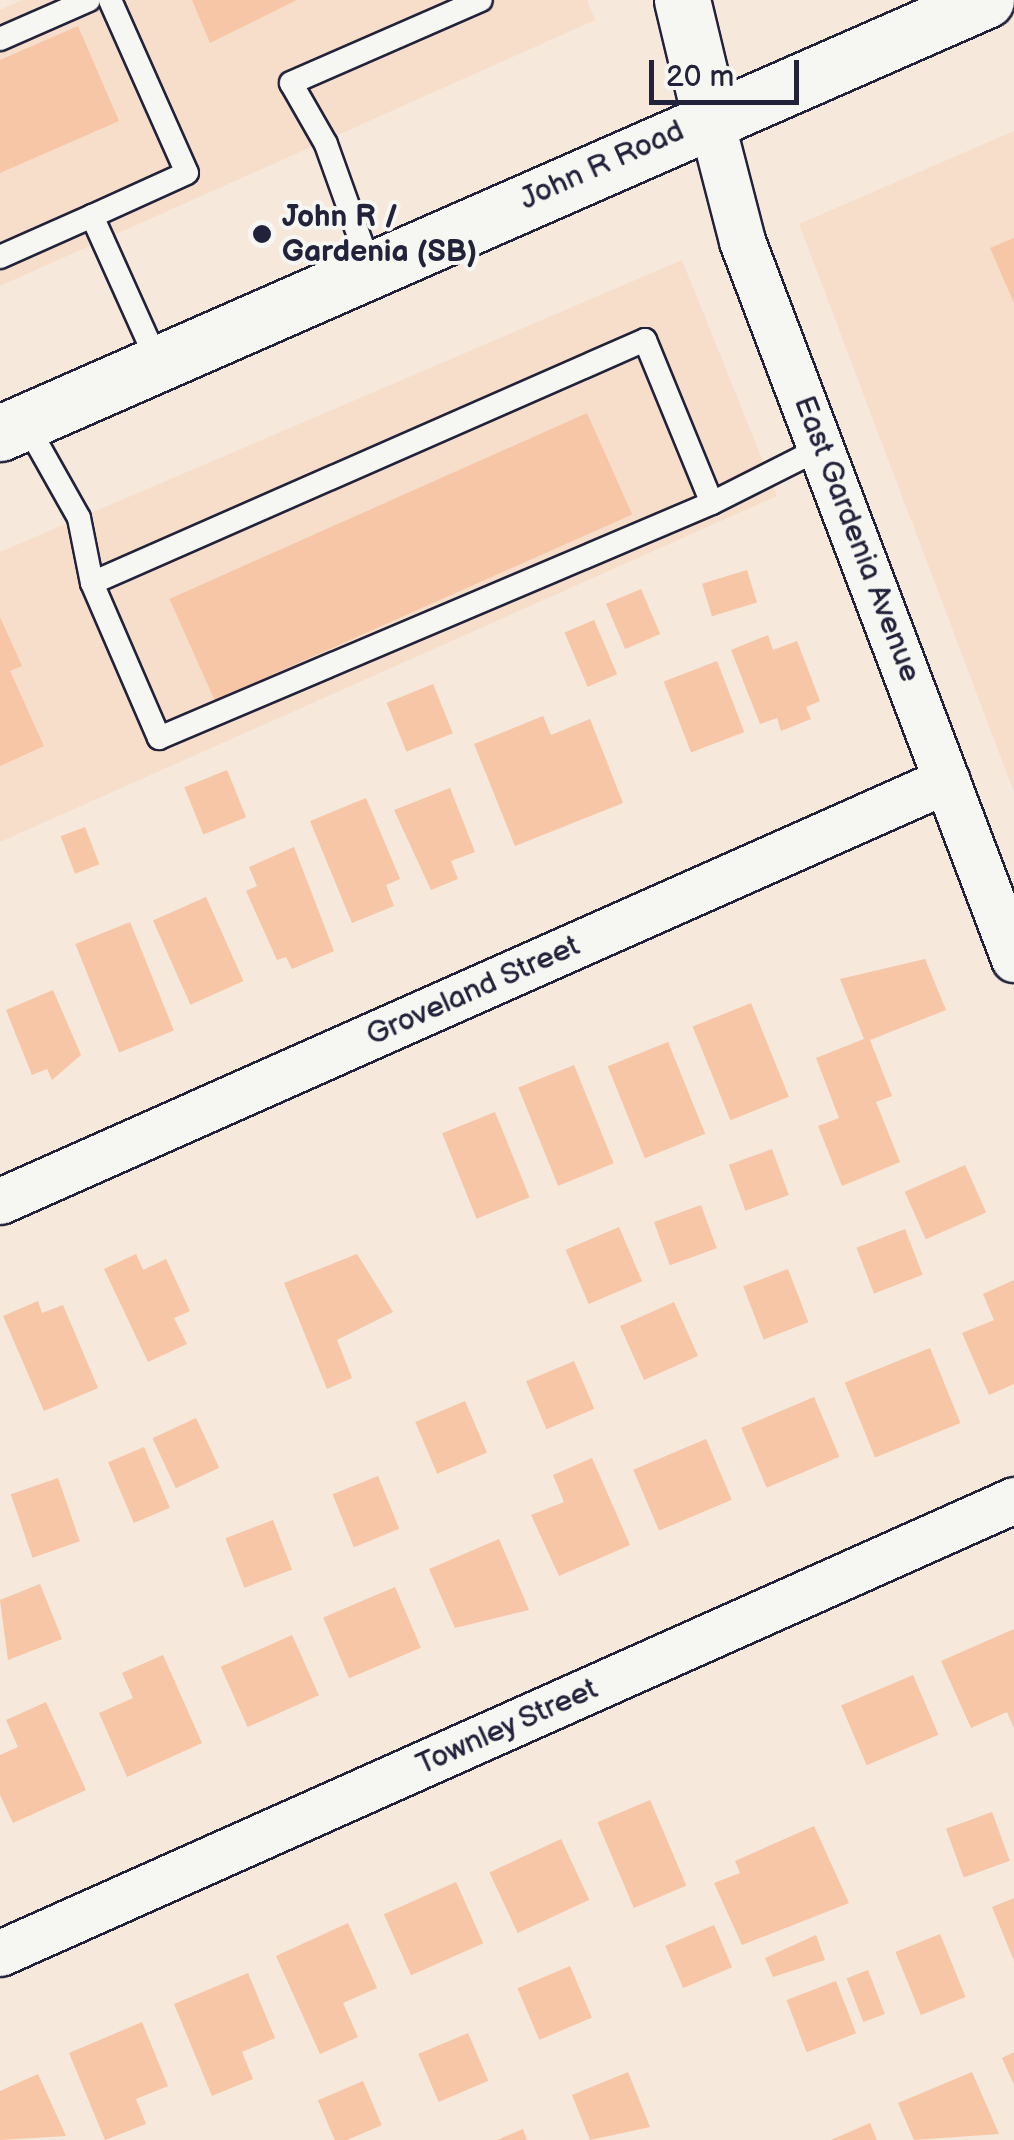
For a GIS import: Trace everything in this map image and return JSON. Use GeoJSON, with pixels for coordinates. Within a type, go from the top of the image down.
{"type":"FeatureCollection","features":[{"type":"Feature","properties":{"kind":"main road"},"geometry":{"type":"LineString","coordinates":[[682,0],[710,117]]}},
{"type":"Feature","properties":{"kind":"main road","name":"John R Road"},"geometry":{"type":"LineString","coordinates":[[12,428],[710,117],[986,0]]}},
{"type":"Feature","properties":{"kind":"street","name":"East Gardenia Avenue"},"geometry":{"type":"LineString","coordinates":[[710,117],[742,241],[1014,958]]}},
{"type":"Feature","properties":{"kind":"street","name":"Groveland Street"},"geometry":{"type":"LineString","coordinates":[[0,1201],[947,780]]}},
{"type":"Feature","properties":{"kind":"street","name":"Townley Street"},"geometry":{"type":"LineString","coordinates":[[0,1953],[1014,1500]]}},
{"type":"Feature","properties":{"kind":"lane"},"geometry":{"type":"LineString","coordinates":[[0,40],[89,0]]}},
{"type":"Feature","properties":{"kind":"lane"},"geometry":{"type":"LineString","coordinates":[[0,257],[187,173],[110,0]]}},
{"type":"Feature","properties":{"kind":"lane"},"geometry":{"type":"LineString","coordinates":[[370,268],[326,144],[291,83],[481,0]]}},
{"type":"Feature","properties":{"kind":"lane"},"geometry":{"type":"LineString","coordinates":[[92,216],[158,363]]}},
{"type":"Feature","properties":{"kind":"lane"},"geometry":{"type":"LineString","coordinates":[[92,583],[645,340],[712,503]]}},
{"type":"Feature","properties":{"kind":"lane"},"geometry":{"type":"LineString","coordinates":[[12,428],[79,518],[92,583],[158,738],[712,503],[823,447]]}},
{"type":"Feature","properties":{"kind":"shaded area"},"geometry":{"type":"Polygon","coordinates":[[[22,0],[587,0],[595,20],[0,286],[0,10],[22,0]]]}},
{"type":"Feature","properties":{"kind":"shaded area"},"geometry":{"type":"Polygon","coordinates":[[[1014,131],[1014,792],[799,224],[1014,131]]]}},
{"type":"Feature","properties":{"kind":"shaded area"},"geometry":{"type":"Polygon","coordinates":[[[682,260],[777,496],[0,842],[0,552],[682,260]]]}},
{"type":"Feature","properties":{"kind":"building"},"geometry":{"type":"Polygon","coordinates":[[[192,0],[297,0],[210,43],[192,0]]]}},
{"type":"Feature","properties":{"kind":"building"},"geometry":{"type":"Polygon","coordinates":[[[78,26],[119,121],[0,173],[0,60],[78,26]]]}},
{"type":"Feature","properties":{"kind":"building"},"geometry":{"type":"Polygon","coordinates":[[[1014,238],[1014,303],[990,248],[1014,238]]]}},
{"type":"Feature","properties":{"kind":"building"},"geometry":{"type":"Polygon","coordinates":[[[587,413],[632,514],[215,700],[170,599],[587,413]]]}},
{"type":"Feature","properties":{"kind":"building"},"geometry":{"type":"Polygon","coordinates":[[[747,570],[757,603],[712,616],[702,584],[747,570]]]}},
{"type":"Feature","properties":{"kind":"building"},"geometry":{"type":"Polygon","coordinates":[[[641,589],[660,634],[625,649],[606,604],[641,589]]]}},
{"type":"Feature","properties":{"kind":"building"},"geometry":{"type":"Polygon","coordinates":[[[0,617],[22,666],[10,671],[44,746],[0,766],[0,617]]]}},
{"type":"Feature","properties":{"kind":"building"},"geometry":{"type":"Polygon","coordinates":[[[594,620],[617,674],[588,687],[565,633],[594,620]]]}},
{"type":"Feature","properties":{"kind":"building"},"geometry":{"type":"Polygon","coordinates":[[[768,635],[773,650],[797,641],[820,701],[806,707],[811,719],[781,731],[777,718],[760,724],[731,650],[768,635]]]}},
{"type":"Feature","properties":{"kind":"building"},"geometry":{"type":"Polygon","coordinates":[[[717,661],[744,732],[691,752],[664,681],[717,661]]]}},
{"type":"Feature","properties":{"kind":"building"},"geometry":{"type":"Polygon","coordinates":[[[433,684],[453,733],[406,752],[387,703],[433,684]]]}},
{"type":"Feature","properties":{"kind":"building"},"geometry":{"type":"Polygon","coordinates":[[[543,716],[551,735],[590,719],[623,803],[515,846],[474,744],[543,716]]]}},
{"type":"Feature","properties":{"kind":"building"},"geometry":{"type":"Polygon","coordinates":[[[227,770],[246,817],[203,835],[184,787],[227,770]]]}},
{"type":"Feature","properties":{"kind":"building"},"geometry":{"type":"Polygon","coordinates":[[[450,788],[475,852],[451,861],[458,879],[431,890],[394,810],[450,788]]]}},
{"type":"Feature","properties":{"kind":"building"},"geometry":{"type":"Polygon","coordinates":[[[366,798],[400,879],[386,885],[394,906],[352,923],[310,821],[366,798]]]}},
{"type":"Feature","properties":{"kind":"building"},"geometry":{"type":"Polygon","coordinates":[[[85,827],[99,864],[75,874],[61,836],[85,827]]]}},
{"type":"Feature","properties":{"kind":"building"},"geometry":{"type":"Polygon","coordinates":[[[294,847],[334,951],[292,969],[286,957],[277,960],[246,891],[257,886],[249,867],[294,847]]]}},
{"type":"Feature","properties":{"kind":"building"},"geometry":{"type":"Polygon","coordinates":[[[206,897],[243,981],[190,1005],[153,921],[206,897]]]}},
{"type":"Feature","properties":{"kind":"building"},"geometry":{"type":"Polygon","coordinates":[[[130,922],[174,1030],[119,1053],[75,944],[130,922]]]}},
{"type":"Feature","properties":{"kind":"building"},"geometry":{"type":"Polygon","coordinates":[[[925,959],[946,1010],[870,1040],[892,1096],[876,1102],[900,1162],[842,1186],[818,1126],[839,1118],[816,1058],[864,1039],[840,979],[925,959]]]}},
{"type":"Feature","properties":{"kind":"building"},"geometry":{"type":"Polygon","coordinates":[[[53,990],[81,1055],[52,1080],[47,1069],[32,1075],[6,1010],[53,990]]]}},
{"type":"Feature","properties":{"kind":"building"},"geometry":{"type":"Polygon","coordinates":[[[751,1003],[789,1097],[730,1120],[693,1027],[751,1003]]]}},
{"type":"Feature","properties":{"kind":"building"},"geometry":{"type":"Polygon","coordinates":[[[668,1042],[705,1134],[645,1158],[608,1066],[668,1042]]]}},
{"type":"Feature","properties":{"kind":"building"},"geometry":{"type":"Polygon","coordinates":[[[574,1065],[614,1163],[558,1186],[518,1087],[574,1065]]]}},
{"type":"Feature","properties":{"kind":"building"},"geometry":{"type":"Polygon","coordinates":[[[495,1112],[529,1197],[477,1219],[442,1133],[495,1112]]]}},
{"type":"Feature","properties":{"kind":"building"},"geometry":{"type":"Polygon","coordinates":[[[772,1149],[789,1195],[746,1211],[729,1165],[772,1149]]]}},
{"type":"Feature","properties":{"kind":"building"},"geometry":{"type":"Polygon","coordinates":[[[965,1165],[986,1213],[926,1239],[905,1192],[965,1165]]]}},
{"type":"Feature","properties":{"kind":"building"},"geometry":{"type":"Polygon","coordinates":[[[701,1205],[717,1248],[670,1265],[654,1222],[701,1205]]]}},
{"type":"Feature","properties":{"kind":"building"},"geometry":{"type":"Polygon","coordinates":[[[619,1227],[642,1281],[589,1304],[566,1250],[619,1227]]]}},
{"type":"Feature","properties":{"kind":"building"},"geometry":{"type":"Polygon","coordinates":[[[905,1229],[923,1275],[874,1293],[856,1248],[905,1229]]]}},
{"type":"Feature","properties":{"kind":"building"},"geometry":{"type":"Polygon","coordinates":[[[136,1254],[143,1270],[166,1259],[190,1311],[174,1318],[187,1344],[148,1362],[104,1269],[136,1254]]]}},
{"type":"Feature","properties":{"kind":"building"},"geometry":{"type":"Polygon","coordinates":[[[357,1254],[393,1312],[337,1340],[352,1378],[327,1389],[284,1283],[357,1254]]]}},
{"type":"Feature","properties":{"kind":"building"},"geometry":{"type":"Polygon","coordinates":[[[788,1269],[808,1322],[764,1339],[743,1286],[788,1269]]]}},
{"type":"Feature","properties":{"kind":"building"},"geometry":{"type":"Polygon","coordinates":[[[1014,1280],[1014,1384],[989,1395],[962,1333],[994,1320],[983,1294],[1014,1280]]]}},
{"type":"Feature","properties":{"kind":"building"},"geometry":{"type":"Polygon","coordinates":[[[38,1301],[42,1313],[63,1305],[98,1388],[44,1411],[3,1316],[38,1301]]]}},
{"type":"Feature","properties":{"kind":"building"},"geometry":{"type":"Polygon","coordinates":[[[674,1302],[698,1356],[644,1380],[620,1326],[674,1302]]]}},
{"type":"Feature","properties":{"kind":"building"},"geometry":{"type":"Polygon","coordinates":[[[930,1348],[960,1423],[875,1458],[845,1382],[930,1348]]]}},
{"type":"Feature","properties":{"kind":"building"},"geometry":{"type":"Polygon","coordinates":[[[574,1361],[594,1409],[546,1429],[526,1381],[574,1361]]]}},
{"type":"Feature","properties":{"kind":"building"},"geometry":{"type":"Polygon","coordinates":[[[814,1397],[839,1457],[767,1488],[741,1428],[814,1397]]]}},
{"type":"Feature","properties":{"kind":"building"},"geometry":{"type":"Polygon","coordinates":[[[465,1401],[487,1453],[437,1474],[415,1422],[465,1401]]]}},
{"type":"Feature","properties":{"kind":"building"},"geometry":{"type":"Polygon","coordinates":[[[196,1418],[219,1468],[176,1488],[152,1438],[196,1418]]]}},
{"type":"Feature","properties":{"kind":"building"},"geometry":{"type":"Polygon","coordinates":[[[706,1439],[732,1500],[659,1531],[633,1470],[706,1439]]]}},
{"type":"Feature","properties":{"kind":"building"},"geometry":{"type":"Polygon","coordinates":[[[144,1447],[170,1508],[134,1523],[108,1462],[144,1447]]]}},
{"type":"Feature","properties":{"kind":"building"},"geometry":{"type":"Polygon","coordinates":[[[592,1458],[630,1545],[559,1576],[531,1515],[564,1502],[553,1475],[592,1458]]]}},
{"type":"Feature","properties":{"kind":"building"},"geometry":{"type":"Polygon","coordinates":[[[378,1476],[399,1529],[354,1547],[333,1494],[378,1476]]]}},
{"type":"Feature","properties":{"kind":"building"},"geometry":{"type":"Polygon","coordinates":[[[58,1478],[80,1541],[33,1558],[11,1494],[58,1478]]]}},
{"type":"Feature","properties":{"kind":"building"},"geometry":{"type":"Polygon","coordinates":[[[273,1520],[292,1569],[244,1588],[225,1538],[273,1520]]]}},
{"type":"Feature","properties":{"kind":"building"},"geometry":{"type":"Polygon","coordinates":[[[499,1539],[529,1610],[455,1628],[429,1569],[499,1539]]]}},
{"type":"Feature","properties":{"kind":"building"},"geometry":{"type":"Polygon","coordinates":[[[40,1584],[62,1639],[8,1660],[0,1600],[40,1584]]]}},
{"type":"Feature","properties":{"kind":"building"},"geometry":{"type":"Polygon","coordinates":[[[395,1587],[421,1648],[349,1678],[323,1617],[395,1587]]]}},
{"type":"Feature","properties":{"kind":"building"},"geometry":{"type":"Polygon","coordinates":[[[1014,1629],[1014,1728],[1007,1712],[971,1728],[941,1661],[1014,1629]]]}},
{"type":"Feature","properties":{"kind":"building"},"geometry":{"type":"Polygon","coordinates":[[[292,1635],[319,1695],[248,1727],[221,1667],[292,1635]]]}},
{"type":"Feature","properties":{"kind":"building"},"geometry":{"type":"Polygon","coordinates":[[[163,1655],[202,1743],[127,1777],[99,1713],[133,1698],[122,1673],[163,1655]]]}},
{"type":"Feature","properties":{"kind":"building"},"geometry":{"type":"Polygon","coordinates":[[[913,1675],[938,1735],[867,1765],[841,1705],[913,1675]]]}},
{"type":"Feature","properties":{"kind":"building"},"geometry":{"type":"Polygon","coordinates":[[[46,1702],[86,1790],[13,1823],[0,1795],[0,1755],[18,1747],[6,1720],[46,1702]]]}},
{"type":"Feature","properties":{"kind":"building"},"geometry":{"type":"Polygon","coordinates":[[[650,1800],[686,1886],[634,1908],[598,1822],[650,1800]]]}},
{"type":"Feature","properties":{"kind":"building"},"geometry":{"type":"Polygon","coordinates":[[[992,1812],[1010,1861],[964,1878],[946,1829],[992,1812]]]}},
{"type":"Feature","properties":{"kind":"building"},"geometry":{"type":"Polygon","coordinates":[[[814,1826],[849,1903],[742,1945],[714,1883],[740,1873],[735,1861],[814,1826]]]}},
{"type":"Feature","properties":{"kind":"building"},"geometry":{"type":"Polygon","coordinates":[[[561,1839],[589,1900],[518,1933],[489,1872],[561,1839]]]}},
{"type":"Feature","properties":{"kind":"building"},"geometry":{"type":"Polygon","coordinates":[[[456,1882],[483,1943],[411,1975],[384,1914],[456,1882]]]}},
{"type":"Feature","properties":{"kind":"building"},"geometry":{"type":"Polygon","coordinates":[[[1014,1898],[1014,1961],[992,1907],[1014,1898]]]}},
{"type":"Feature","properties":{"kind":"building"},"geometry":{"type":"Polygon","coordinates":[[[348,1923],[377,1988],[343,2003],[358,2037],[320,2054],[276,1956],[348,1923]]]}},
{"type":"Feature","properties":{"kind":"building"},"geometry":{"type":"Polygon","coordinates":[[[714,1925],[732,1967],[683,1988],[665,1946],[714,1925]]]}},
{"type":"Feature","properties":{"kind":"building"},"geometry":{"type":"Polygon","coordinates":[[[940,1934],[965,1997],[921,2015],[895,1952],[940,1934]]]}},
{"type":"Feature","properties":{"kind":"building"},"geometry":{"type":"Polygon","coordinates":[[[816,1935],[825,1960],[773,1977],[765,1958],[816,1935]]]}},
{"type":"Feature","properties":{"kind":"building"},"geometry":{"type":"Polygon","coordinates":[[[570,1966],[592,2018],[539,2040],[518,1988],[570,1966]]]}},
{"type":"Feature","properties":{"kind":"building"},"geometry":{"type":"Polygon","coordinates":[[[868,1970],[885,2014],[863,2022],[847,1978],[868,1970]]]}},
{"type":"Feature","properties":{"kind":"building"},"geometry":{"type":"Polygon","coordinates":[[[248,1973],[275,2038],[242,2052],[253,2079],[212,2096],[174,2004],[248,1973]]]}},
{"type":"Feature","properties":{"kind":"building"},"geometry":{"type":"Polygon","coordinates":[[[836,1981],[856,2033],[807,2052],[787,2000],[836,1981]]]}},
{"type":"Feature","properties":{"kind":"building"},"geometry":{"type":"Polygon","coordinates":[[[142,2022],[168,2086],[136,2099],[146,2124],[105,2140],[69,2053],[142,2022]]]}},
{"type":"Feature","properties":{"kind":"building"},"geometry":{"type":"Polygon","coordinates":[[[468,2033],[488,2081],[439,2102],[418,2054],[468,2033]]]}},
{"type":"Feature","properties":{"kind":"building"},"geometry":{"type":"Polygon","coordinates":[[[1014,2052],[1014,2085],[1002,2058],[1014,2052]]]}},
{"type":"Feature","properties":{"kind":"building"},"geometry":{"type":"Polygon","coordinates":[[[628,2072],[650,2127],[590,2140],[572,2095],[628,2072]]]}},
{"type":"Feature","properties":{"kind":"building"},"geometry":{"type":"Polygon","coordinates":[[[972,2072],[999,2134],[914,2140],[898,2103],[972,2072]]]}},
{"type":"Feature","properties":{"kind":"building"},"geometry":{"type":"Polygon","coordinates":[[[38,2074],[66,2136],[0,2140],[0,2091],[38,2074]]]}},
{"type":"Feature","properties":{"kind":"building"},"geometry":{"type":"Polygon","coordinates":[[[363,2081],[382,2125],[347,2140],[335,2140],[318,2100],[363,2081]]]}},
{"type":"Feature","properties":{"kind":"building"},"geometry":{"type":"Polygon","coordinates":[[[870,2123],[877,2140],[831,2140],[870,2123]]]}},
{"type":"Feature","properties":{"kind":"building"},"geometry":{"type":"Polygon","coordinates":[[[523,2129],[527,2140],[497,2140],[523,2129]]]}},
{"type":"Feature","properties":{"kind":"place","name":"John R / Gardenia (SB)"},"geometry":{"type":"Point","coordinates":[262,234]}}]}
